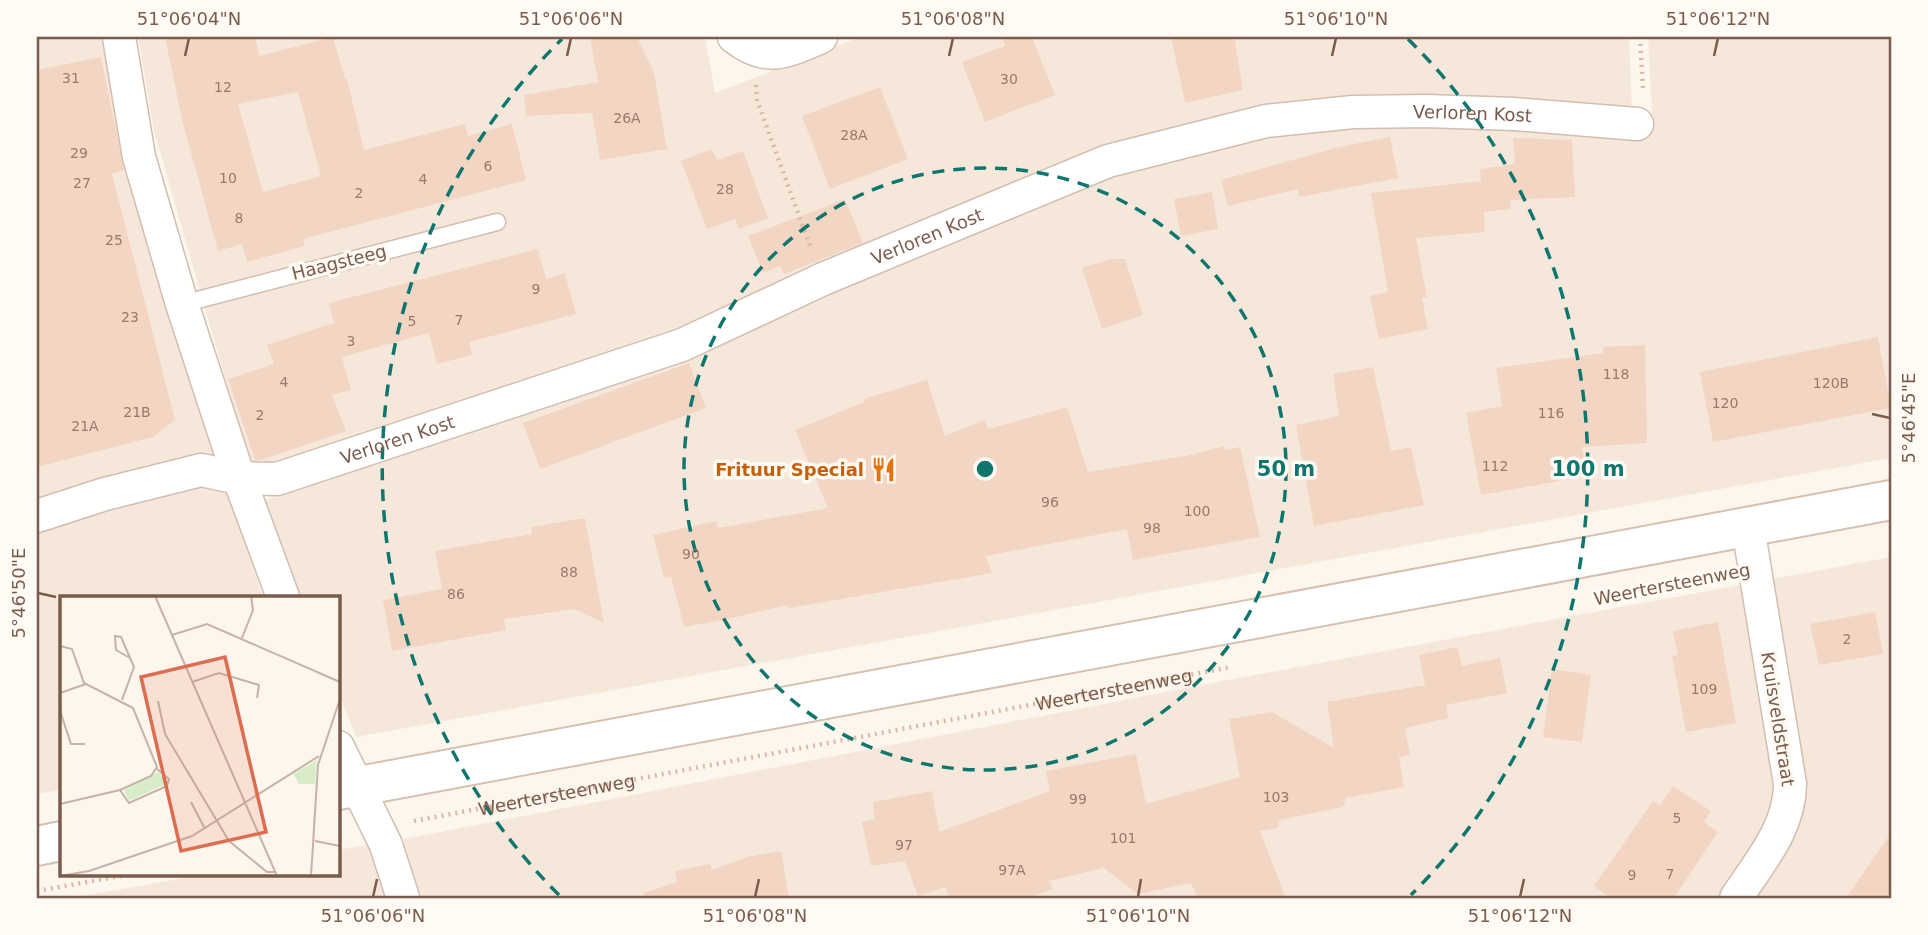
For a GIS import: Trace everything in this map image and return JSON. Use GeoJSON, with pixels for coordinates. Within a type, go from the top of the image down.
{"type":"FeatureCollection","features":[{"type":"Feature","properties":{"kind":"main road"},"geometry":{"type":"LineString","coordinates":[[347,788],[1891,500]]}},
{"type":"Feature","properties":{"kind":"main road"},"geometry":{"type":"LineString","coordinates":[[37,846],[60,841]]}},
{"type":"Feature","properties":{"kind":"street"},"geometry":{"type":"LineString","coordinates":[[119,37],[139,157],[182,304],[239,478],[283,596]]}},
{"type":"Feature","properties":{"kind":"street"},"geometry":{"type":"LineString","coordinates":[[744,44],[783,52],[821,37]]}},
{"type":"Feature","properties":{"kind":"street","name":"Verloren Kost"},"geometry":{"type":"LineString","coordinates":[[37,516],[105,494],[201,470],[239,478],[277,479],[682,345],[823,279],[1108,161],[1266,121],[1353,112],[1426,111],[1514,114],[1637,124]]}},
{"type":"Feature","properties":{"kind":"street","name":"Kruisveldstraat"},"geometry":{"type":"LineString","coordinates":[[1736,898],[1782,827],[1790,798],[1748,527]]}},
{"type":"Feature","properties":{"kind":"street"},"geometry":{"type":"LineString","coordinates":[[340,756],[347,788],[377,828],[392,861],[403,898]]}},
{"type":"Feature","properties":{"kind":"lane","name":"Haagsteeg"},"geometry":{"type":"LineString","coordinates":[[182,304],[497,222]]}},
{"type":"Feature","properties":{"kind":"path"},"geometry":{"type":"LineString","coordinates":[[1637,124],[1643,87],[1640,37]]}},
{"type":"Feature","properties":{"kind":"path"},"geometry":{"type":"LineString","coordinates":[[744,44],[757,100],[823,279]]}},
{"type":"Feature","properties":{"kind":"path","name":"Weertersteenweg"},"geometry":{"type":"LineString","coordinates":[[377,828],[1236,666]]}},
{"type":"Feature","properties":{"kind":"path"},"geometry":{"type":"LineString","coordinates":[[37,891],[121,876]]}},
{"type":"Feature","properties":{"kind":"shaded area"},"geometry":{"type":"Polygon","coordinates":[[[37,37],[103,37],[124,148],[166,300],[207,434],[263,596],[60,596],[60,790],[37,794],[37,37]]]}},
{"type":"Feature","properties":{"kind":"shaded area"},"geometry":{"type":"Polygon","coordinates":[[[138,37],[705,37],[715,93],[860,37],[1629,37],[1632,112],[1438,96],[1371,94],[1280,103],[1103,148],[661,335],[252,471],[154,131],[138,37]]]}},
{"type":"Feature","properties":{"kind":"shaded area"},"geometry":{"type":"Polygon","coordinates":[[[1648,37],[1891,37],[1891,458],[356,737],[340,696],[340,596],[301,596],[263,501],[686,355],[1128,168],[1275,134],[1361,124],[1430,122],[1638,136],[1653,131],[1648,37]]]}},
{"type":"Feature","properties":{"kind":"shaded area"},"geometry":{"type":"Polygon","coordinates":[[[1891,557],[1891,898],[413,898],[405,868],[404,839],[1228,680],[1891,557]]]}},
{"type":"Feature","properties":{"kind":"shaded area"},"geometry":{"type":"Polygon","coordinates":[[[367,845],[380,861],[392,898],[70,898],[196,876],[340,876],[340,850],[367,845]]]}},
{"type":"Feature","properties":{"kind":"building"},"geometry":{"type":"Polygon","coordinates":[[[165,37],[255,37],[259,56],[333,37],[347,79],[364,150],[465,124],[468,136],[512,124],[526,180],[303,239],[305,246],[247,262],[242,244],[218,251],[182,120],[165,37]],[[298,92],[238,104],[263,192],[321,176],[298,92]]]}},
{"type":"Feature","properties":{"kind":"building"},"geometry":{"type":"Polygon","coordinates":[[[590,37],[637,37],[654,73],[667,149],[600,160],[592,113],[526,116],[524,95],[598,82],[590,37]]]}},
{"type":"Feature","properties":{"kind":"building"},"geometry":{"type":"Polygon","coordinates":[[[1002,37],[1032,37],[1055,95],[985,122],[962,62],[1005,46],[1002,37]]]}},
{"type":"Feature","properties":{"kind":"building"},"geometry":{"type":"Polygon","coordinates":[[[1171,37],[1234,37],[1243,90],[1185,103],[1171,37]]]}},
{"type":"Feature","properties":{"kind":"building"},"geometry":{"type":"Polygon","coordinates":[[[101,57],[124,170],[112,174],[175,420],[153,437],[37,467],[37,70],[101,57]]]}},
{"type":"Feature","properties":{"kind":"building"},"geometry":{"type":"Polygon","coordinates":[[[880,87],[908,159],[830,189],[802,116],[880,87]]]}},
{"type":"Feature","properties":{"kind":"building"},"geometry":{"type":"Polygon","coordinates":[[[1390,137],[1398,178],[1299,197],[1298,189],[1228,206],[1221,180],[1339,147],[1390,137]]]}},
{"type":"Feature","properties":{"kind":"building"},"geometry":{"type":"Polygon","coordinates":[[[1513,138],[1572,140],[1575,197],[1510,200],[1511,209],[1484,212],[1485,232],[1416,238],[1427,297],[1422,298],[1428,329],[1379,339],[1370,296],[1388,292],[1371,193],[1481,181],[1480,169],[1515,164],[1513,138]]]}},
{"type":"Feature","properties":{"kind":"building"},"geometry":{"type":"Polygon","coordinates":[[[712,149],[717,160],[743,151],[768,218],[739,229],[735,219],[707,229],[681,161],[712,149]]]}},
{"type":"Feature","properties":{"kind":"building"},"geometry":{"type":"Polygon","coordinates":[[[1212,192],[1218,229],[1181,236],[1174,199],[1212,192]]]}},
{"type":"Feature","properties":{"kind":"building"},"geometry":{"type":"Polygon","coordinates":[[[845,199],[863,243],[784,274],[780,266],[763,273],[748,236],[845,199]]]}},
{"type":"Feature","properties":{"kind":"building"},"geometry":{"type":"Polygon","coordinates":[[[538,249],[546,279],[565,273],[576,314],[469,342],[472,355],[437,364],[429,333],[342,357],[351,390],[332,395],[346,431],[255,460],[228,379],[274,364],[267,345],[334,323],[329,303],[538,249]]]}},
{"type":"Feature","properties":{"kind":"building"},"geometry":{"type":"Polygon","coordinates":[[[1111,259],[1125,259],[1143,315],[1102,329],[1082,268],[1111,259]]]}},
{"type":"Feature","properties":{"kind":"building"},"geometry":{"type":"Polygon","coordinates":[[[1878,337],[1891,408],[1713,442],[1700,372],[1878,337]]]}},
{"type":"Feature","properties":{"kind":"building"},"geometry":{"type":"Polygon","coordinates":[[[1645,345],[1647,443],[1582,447],[1588,476],[1481,495],[1466,413],[1502,406],[1496,368],[1603,353],[1603,347],[1645,345]]]}},
{"type":"Feature","properties":{"kind":"building"},"geometry":{"type":"Polygon","coordinates":[[[689,363],[706,408],[540,469],[523,423],[689,363]]]}},
{"type":"Feature","properties":{"kind":"building"},"geometry":{"type":"Polygon","coordinates":[[[1373,367],[1391,451],[1411,447],[1424,505],[1314,526],[1296,425],[1339,416],[1333,374],[1373,367]]]}},
{"type":"Feature","properties":{"kind":"building"},"geometry":{"type":"Polygon","coordinates":[[[927,380],[945,436],[985,420],[988,429],[1067,407],[1088,472],[1190,455],[1224,446],[1225,450],[1240,447],[1260,537],[1133,560],[1127,529],[986,556],[992,573],[789,608],[788,605],[684,627],[671,577],[664,578],[653,535],[716,521],[718,528],[828,508],[795,430],[864,402],[863,399],[927,380]]]}},
{"type":"Feature","properties":{"kind":"building"},"geometry":{"type":"Polygon","coordinates":[[[585,518],[604,623],[575,609],[504,619],[506,630],[392,651],[383,600],[442,589],[435,551],[532,534],[531,527],[585,518]]]}},
{"type":"Feature","properties":{"kind":"building"},"geometry":{"type":"Polygon","coordinates":[[[1875,612],[1883,654],[1819,665],[1810,624],[1875,612]]]}},
{"type":"Feature","properties":{"kind":"building"},"geometry":{"type":"Polygon","coordinates":[[[1718,622],[1736,723],[1686,732],[1672,656],[1678,655],[1673,631],[1718,622]]]}},
{"type":"Feature","properties":{"kind":"building"},"geometry":{"type":"Polygon","coordinates":[[[1457,647],[1462,666],[1500,658],[1507,693],[1446,705],[1448,718],[1405,728],[1410,755],[1399,757],[1404,787],[1346,798],[1343,807],[1279,820],[1278,828],[1260,831],[1286,898],[1198,898],[1191,883],[1138,894],[1104,868],[1049,881],[1053,889],[1028,898],[950,898],[945,887],[918,896],[905,861],[871,866],[862,822],[875,819],[873,802],[932,791],[939,832],[1050,791],[1046,771],[1136,754],[1146,804],[1240,777],[1229,719],[1272,712],[1334,748],[1327,702],[1425,685],[1419,655],[1457,647]]]}},
{"type":"Feature","properties":{"kind":"building"},"geometry":{"type":"Polygon","coordinates":[[[1552,669],[1591,675],[1582,742],[1543,737],[1552,669]]]}},
{"type":"Feature","properties":{"kind":"building"},"geometry":{"type":"Polygon","coordinates":[[[1673,786],[1711,811],[1704,822],[1718,832],[1674,898],[1611,898],[1594,886],[1653,801],[1660,805],[1673,786]]]}},
{"type":"Feature","properties":{"kind":"building"},"geometry":{"type":"Polygon","coordinates":[[[1891,833],[1891,898],[1846,898],[1891,833]]]}},
{"type":"Feature","properties":{"kind":"building"},"geometry":{"type":"Polygon","coordinates":[[[781,851],[789,898],[645,898],[644,893],[677,882],[675,871],[710,864],[712,870],[747,857],[781,851]]]}},
{"type":"Feature","properties":{"kind":"place","name":"Frituur Special"},"geometry":{"type":"Point","coordinates":[884,469]}}]}
